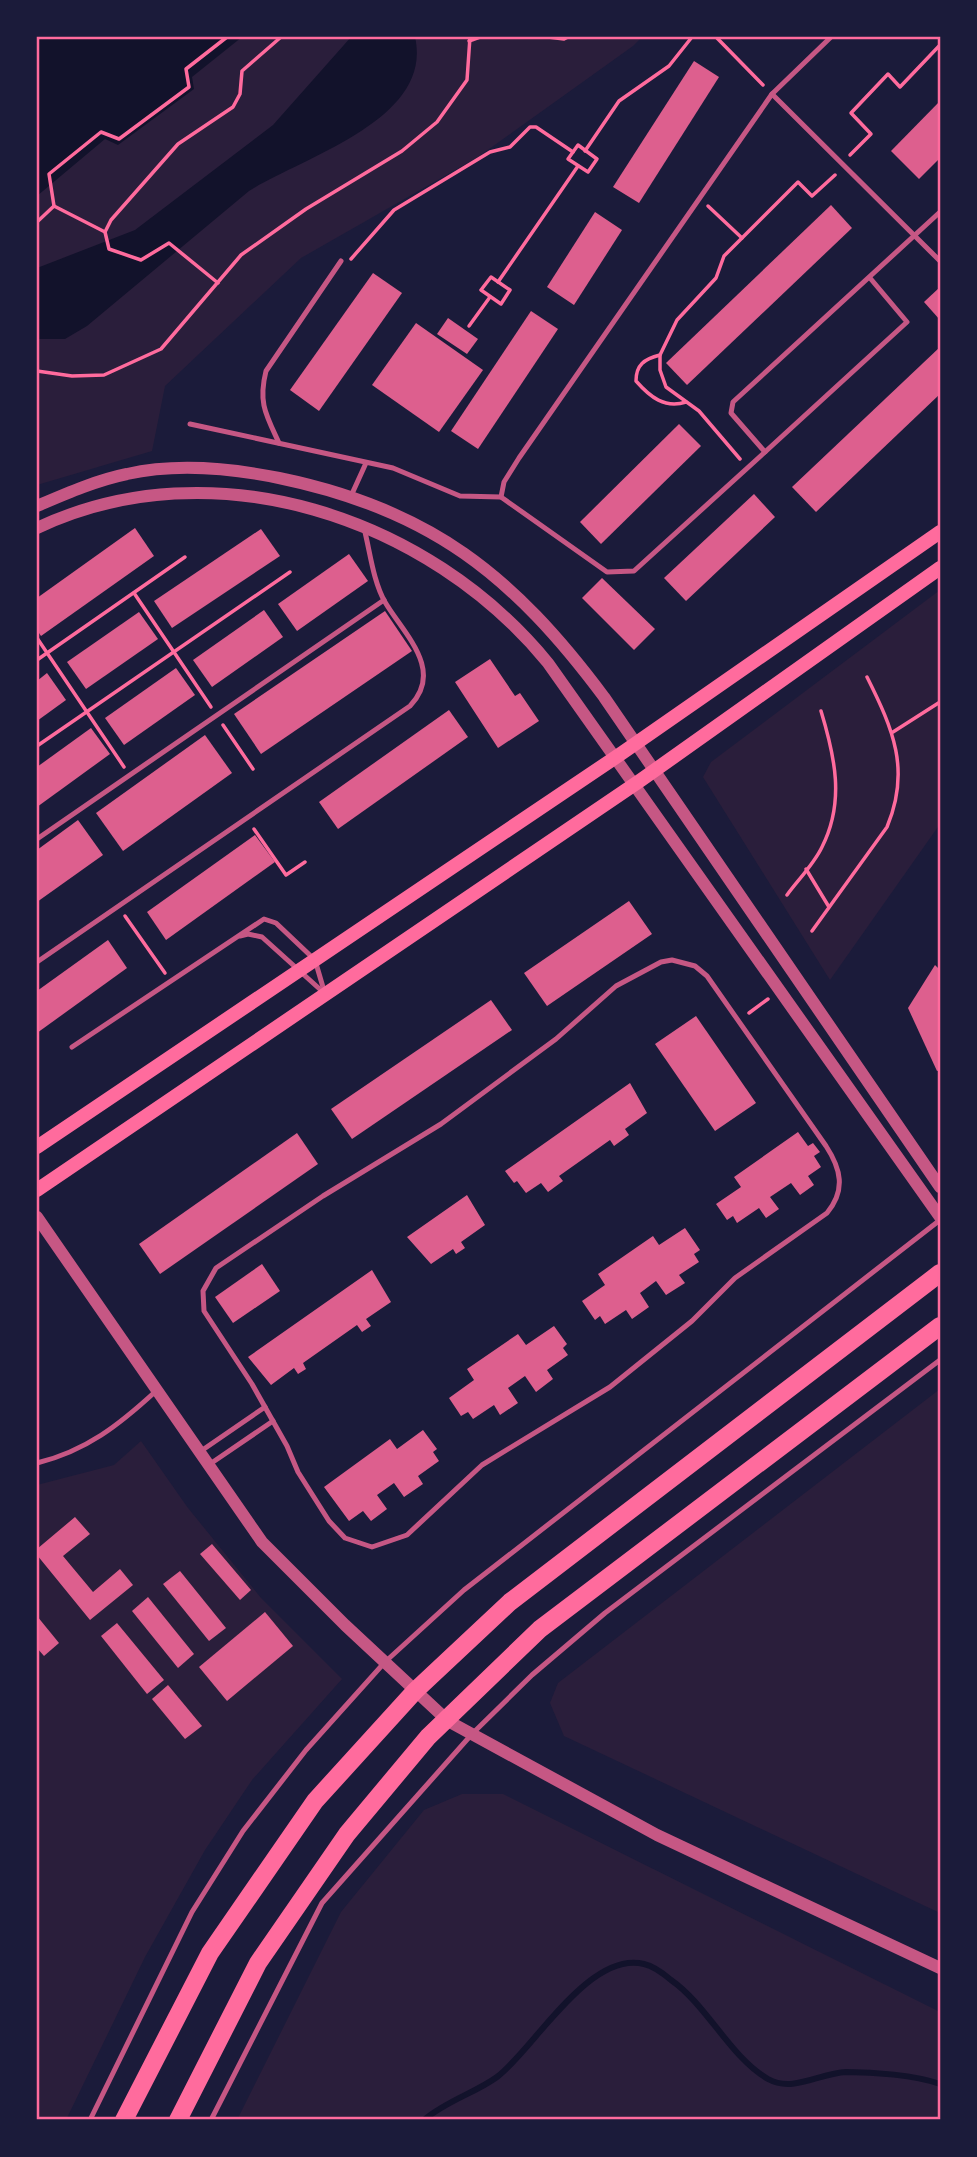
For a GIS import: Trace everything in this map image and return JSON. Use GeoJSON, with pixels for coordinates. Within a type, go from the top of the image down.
{"type":"FeatureCollection","features":[{"type":"Feature","properties":{"kind":"main road"},"geometry":{"type":"LineString","coordinates":[[37,1147],[636,744],[940,533]]}},
{"type":"Feature","properties":{"kind":"main road"},"geometry":{"type":"LineString","coordinates":[[37,1190],[635,784],[940,568]]}},
{"type":"Feature","properties":{"kind":"main road"},"geometry":{"type":"LineString","coordinates":[[124,2120],[210,1953],[315,1801],[415,1691],[510,1602],[940,1273]]}},
{"type":"Feature","properties":{"kind":"main road"},"geometry":{"type":"LineString","coordinates":[[178,2120],[258,1963],[347,1834],[428,1737],[448,1721],[540,1629],[940,1326]]}},
{"type":"Feature","properties":{"kind":"street"},"geometry":{"type":"LineString","coordinates":[[37,506],[126,474],[176,467],[246,471],[351,496],[414,523],[455,547],[510,588],[556,634],[636,744],[940,1187]]}},
{"type":"Feature","properties":{"kind":"street"},"geometry":{"type":"LineString","coordinates":[[37,528],[140,495],[197,492],[249,496],[332,514],[363,525],[397,540],[454,573],[507,617],[548,663],[940,1218]]}},
{"type":"Feature","properties":{"kind":"street"},"geometry":{"type":"LineString","coordinates":[[37,1217],[262,1542],[448,1721],[657,1835],[940,1968]]}},
{"type":"Feature","properties":{"kind":"lane"},"geometry":{"type":"LineString","coordinates":[[501,497],[504,482],[519,458],[772,94],[831,37]]}},
{"type":"Feature","properties":{"kind":"lane"},"geometry":{"type":"LineString","coordinates":[[772,94],[940,261]]}},
{"type":"Feature","properties":{"kind":"lane"},"geometry":{"type":"LineString","coordinates":[[765,452],[731,413],[733,402],[940,212]]}},
{"type":"Feature","properties":{"kind":"lane"},"geometry":{"type":"LineString","coordinates":[[279,444],[264,411],[261,393],[265,371],[341,261]]}},
{"type":"Feature","properties":{"kind":"lane"},"geometry":{"type":"LineString","coordinates":[[190,424],[393,468],[460,496],[501,497],[607,572],[618,574],[634,571],[907,322],[870,278]]}},
{"type":"Feature","properties":{"kind":"lane"},"geometry":{"type":"LineString","coordinates":[[351,496],[366,463]]}},
{"type":"Feature","properties":{"kind":"lane"},"geometry":{"type":"LineString","coordinates":[[37,962],[410,706],[419,696],[423,683],[420,652],[384,600],[363,525]]}},
{"type":"Feature","properties":{"kind":"lane"},"geometry":{"type":"LineString","coordinates":[[37,839],[384,600]]}},
{"type":"Feature","properties":{"kind":"lane"},"geometry":{"type":"LineString","coordinates":[[72,1047],[258,920],[270,919],[315,960],[325,994]]}},
{"type":"Feature","properties":{"kind":"lane"},"geometry":{"type":"LineString","coordinates":[[233,938],[248,934],[261,937],[325,994]]}},
{"type":"Feature","properties":{"kind":"lane"},"geometry":{"type":"LineString","coordinates":[[683,961],[707,976],[836,1160],[841,1174],[840,1186],[836,1202],[827,1213],[734,1278],[692,1321],[610,1387],[482,1465],[407,1535],[372,1547],[345,1538],[329,1521],[298,1472],[273,1421],[204,1311],[203,1291],[216,1268],[323,1196],[441,1124],[556,1039],[616,986],[661,962],[683,961]]}},
{"type":"Feature","properties":{"kind":"lane"},"geometry":{"type":"LineString","coordinates":[[90,2120],[192,1912],[243,1831],[306,1750],[385,1662],[464,1590],[940,1218]]}},
{"type":"Feature","properties":{"kind":"lane"},"geometry":{"type":"LineString","coordinates":[[211,2120],[322,1903],[472,1734],[532,1675],[605,1613],[940,1360]]}},
{"type":"Feature","properties":{"kind":"lane"},"geometry":{"type":"LineString","coordinates":[[37,1463],[66,1456],[114,1430],[156,1391]]}},
{"type":"Feature","properties":{"kind":"lane"},"geometry":{"type":"LineString","coordinates":[[199,1453],[265,1407]]}},
{"type":"Feature","properties":{"kind":"lane"},"geometry":{"type":"LineString","coordinates":[[208,1465],[273,1421]]}},
{"type":"Feature","properties":{"kind":"path"},"geometry":{"type":"LineString","coordinates":[[54,206],[49,174],[102,132],[119,139],[189,87],[186,69],[228,37]]}},
{"type":"Feature","properties":{"kind":"path"},"geometry":{"type":"LineString","coordinates":[[218,283],[169,243],[141,260],[109,249],[105,232],[111,220],[147,176],[178,144],[233,107],[240,94],[242,71],[281,37]]}},
{"type":"Feature","properties":{"kind":"path"},"geometry":{"type":"LineString","coordinates":[[37,371],[72,376],[104,374],[129,366],[160,349],[241,255],[306,209],[402,151],[436,122],[467,80],[469,39],[480,37]]}},
{"type":"Feature","properties":{"kind":"path"},"geometry":{"type":"LineString","coordinates":[[548,37],[568,37]]}},
{"type":"Feature","properties":{"kind":"path"},"geometry":{"type":"LineString","coordinates":[[585,151],[619,101],[669,65],[692,37]]}},
{"type":"Feature","properties":{"kind":"path"},"geometry":{"type":"LineString","coordinates":[[716,37],[772,94]]}},
{"type":"Feature","properties":{"kind":"path"},"geometry":{"type":"LineString","coordinates":[[747,468],[687,401],[666,387],[660,370],[660,355],[677,320],[716,278],[724,256],[798,182],[812,196],[871,134],[852,113],[888,74],[900,87],[940,45]]}},
{"type":"Feature","properties":{"kind":"path"},"geometry":{"type":"LineString","coordinates":[[341,261],[354,257],[394,211],[490,152],[510,147],[530,127],[536,127],[573,152]]}},
{"type":"Feature","properties":{"kind":"path"},"geometry":{"type":"LineString","coordinates":[[578,145],[585,151],[597,159],[587,172],[568,159],[578,145]]}},
{"type":"Feature","properties":{"kind":"path"},"geometry":{"type":"LineString","coordinates":[[498,282],[578,166]]}},
{"type":"Feature","properties":{"kind":"path"},"geometry":{"type":"LineString","coordinates":[[700,198],[742,238]]}},
{"type":"Feature","properties":{"kind":"path"},"geometry":{"type":"LineString","coordinates":[[37,222],[54,206]]}},
{"type":"Feature","properties":{"kind":"path"},"geometry":{"type":"LineString","coordinates":[[54,206],[105,232]]}},
{"type":"Feature","properties":{"kind":"path"},"geometry":{"type":"LineString","coordinates":[[491,277],[510,290],[500,304],[490,297],[481,290],[491,277]]}},
{"type":"Feature","properties":{"kind":"path"},"geometry":{"type":"LineString","coordinates":[[469,326],[490,297]]}},
{"type":"Feature","properties":{"kind":"path"},"geometry":{"type":"LineString","coordinates":[[660,355],[640,363],[636,371],[636,381],[656,400],[673,406],[687,401]]}},
{"type":"Feature","properties":{"kind":"path"},"geometry":{"type":"LineString","coordinates":[[37,660],[185,557]]}},
{"type":"Feature","properties":{"kind":"path"},"geometry":{"type":"LineString","coordinates":[[37,746],[290,572]]}},
{"type":"Feature","properties":{"kind":"path"},"geometry":{"type":"LineString","coordinates":[[134,593],[253,769]]}},
{"type":"Feature","properties":{"kind":"path"},"geometry":{"type":"LineString","coordinates":[[37,638],[129,775]]}},
{"type":"Feature","properties":{"kind":"path"},"geometry":{"type":"LineString","coordinates":[[812,931],[887,828],[893,813],[898,755],[893,732],[867,677]]}},
{"type":"Feature","properties":{"kind":"path"},"geometry":{"type":"LineString","coordinates":[[893,732],[940,702]]}},
{"type":"Feature","properties":{"kind":"path"},"geometry":{"type":"LineString","coordinates":[[787,895],[822,849],[833,818],[838,786],[835,756],[821,711]]}},
{"type":"Feature","properties":{"kind":"path"},"geometry":{"type":"LineString","coordinates":[[247,818],[286,875],[305,862]]}},
{"type":"Feature","properties":{"kind":"path"},"geometry":{"type":"LineString","coordinates":[[806,869],[829,907]]}},
{"type":"Feature","properties":{"kind":"path"},"geometry":{"type":"LineString","coordinates":[[118,906],[169,981]]}},
{"type":"Feature","properties":{"kind":"shaded area"},"geometry":{"type":"Polygon","coordinates":[[[37,37],[642,37],[478,157],[301,258],[165,386],[152,451],[37,485],[37,37]]]}},
{"type":"Feature","properties":{"kind":"shaded area"},"geometry":{"type":"Polygon","coordinates":[[[37,37],[242,37],[192,77],[194,89],[118,145],[105,139],[37,196],[37,37]]]}},
{"type":"Feature","properties":{"kind":"shaded area"},"geometry":{"type":"Polygon","coordinates":[[[351,37],[415,37],[415,66],[405,91],[385,113],[330,149],[249,191],[87,326],[65,339],[37,339],[37,268],[135,230],[273,125],[351,37]]]}},
{"type":"Feature","properties":{"kind":"shaded area"},"geometry":{"type":"Polygon","coordinates":[[[940,590],[940,824],[830,980],[703,777],[711,762],[940,590]]]}},
{"type":"Feature","properties":{"kind":"shaded area"},"geometry":{"type":"Polygon","coordinates":[[[940,1389],[940,1913],[564,1736],[550,1703],[558,1683],[940,1389]]]}},
{"type":"Feature","properties":{"kind":"shaded area"},"geometry":{"type":"Polygon","coordinates":[[[141,1441],[188,1508],[261,1598],[342,1679],[252,1780],[205,1850],[145,1957],[66,2120],[37,2120],[37,1485],[114,1465],[141,1441]]]}},
{"type":"Feature","properties":{"kind":"shaded area"},"geometry":{"type":"Polygon","coordinates":[[[462,1794],[503,1794],[940,2012],[940,2120],[237,2120],[341,1912],[424,1810],[462,1794]]]}},
{"type":"Feature","properties":{"kind":"building"},"geometry":{"type":"Polygon","coordinates":[[[694,61],[719,77],[639,203],[613,187],[694,61]]]}},
{"type":"Feature","properties":{"kind":"building"},"geometry":{"type":"Polygon","coordinates":[[[940,101],[940,158],[919,179],[891,151],[940,101]]]}},
{"type":"Feature","properties":{"kind":"building"},"geometry":{"type":"Polygon","coordinates":[[[831,205],[852,228],[687,385],[666,363],[831,205]]]}},
{"type":"Feature","properties":{"kind":"building"},"geometry":{"type":"Polygon","coordinates":[[[595,212],[622,230],[574,305],[547,287],[595,212]]]}},
{"type":"Feature","properties":{"kind":"building"},"geometry":{"type":"Polygon","coordinates":[[[373,273],[402,293],[319,411],[290,390],[373,273]]]}},
{"type":"Feature","properties":{"kind":"building"},"geometry":{"type":"Polygon","coordinates":[[[940,287],[940,320],[924,302],[940,287]]]}},
{"type":"Feature","properties":{"kind":"building"},"geometry":{"type":"Polygon","coordinates":[[[531,311],[558,329],[478,449],[451,431],[531,311]]]}},
{"type":"Feature","properties":{"kind":"building"},"geometry":{"type":"Polygon","coordinates":[[[448,318],[478,339],[467,354],[437,334],[448,318]]]}},
{"type":"Feature","properties":{"kind":"building"},"geometry":{"type":"Polygon","coordinates":[[[416,323],[483,370],[439,432],[372,385],[416,323]]]}},
{"type":"Feature","properties":{"kind":"building"},"geometry":{"type":"Polygon","coordinates":[[[940,347],[940,394],[816,512],[792,487],[940,347]]]}},
{"type":"Feature","properties":{"kind":"building"},"geometry":{"type":"Polygon","coordinates":[[[679,424],[701,446],[601,544],[580,522],[679,424]]]}},
{"type":"Feature","properties":{"kind":"building"},"geometry":{"type":"Polygon","coordinates":[[[754,494],[775,517],[686,601],[664,578],[754,494]]]}},
{"type":"Feature","properties":{"kind":"building"},"geometry":{"type":"Polygon","coordinates":[[[135,528],[154,556],[41,636],[37,630],[37,598],[135,528]]]}},
{"type":"Feature","properties":{"kind":"building"},"geometry":{"type":"Polygon","coordinates":[[[261,529],[280,556],[172,628],[154,601],[261,529]]]}},
{"type":"Feature","properties":{"kind":"building"},"geometry":{"type":"Polygon","coordinates":[[[349,554],[368,581],[297,631],[278,604],[349,554]]]}},
{"type":"Feature","properties":{"kind":"building"},"geometry":{"type":"Polygon","coordinates":[[[602,578],[655,629],[634,650],[582,598],[602,578]]]}},
{"type":"Feature","properties":{"kind":"building"},"geometry":{"type":"Polygon","coordinates":[[[264,610],[283,637],[212,687],[193,660],[264,610]]]}},
{"type":"Feature","properties":{"kind":"building"},"geometry":{"type":"Polygon","coordinates":[[[385,611],[412,651],[261,754],[234,714],[385,611]]]}},
{"type":"Feature","properties":{"kind":"building"},"geometry":{"type":"Polygon","coordinates":[[[139,612],[158,639],[86,689],[67,662],[139,612]]]}},
{"type":"Feature","properties":{"kind":"building"},"geometry":{"type":"Polygon","coordinates":[[[490,659],[515,696],[520,693],[539,721],[498,748],[455,682],[490,659]]]}},
{"type":"Feature","properties":{"kind":"building"},"geometry":{"type":"Polygon","coordinates":[[[176,668],[195,695],[124,745],[105,718],[176,668]]]}},
{"type":"Feature","properties":{"kind":"building"},"geometry":{"type":"Polygon","coordinates":[[[47,673],[66,700],[37,721],[37,681],[47,673]]]}},
{"type":"Feature","properties":{"kind":"building"},"geometry":{"type":"Polygon","coordinates":[[[449,710],[468,737],[338,829],[319,802],[449,710]]]}},
{"type":"Feature","properties":{"kind":"building"},"geometry":{"type":"Polygon","coordinates":[[[91,728],[110,754],[37,807],[37,767],[91,728]]]}},
{"type":"Feature","properties":{"kind":"building"},"geometry":{"type":"Polygon","coordinates":[[[205,735],[232,773],[123,851],[96,813],[205,735]]]}},
{"type":"Feature","properties":{"kind":"building"},"geometry":{"type":"Polygon","coordinates":[[[78,820],[103,855],[37,902],[37,850],[78,820]]]}},
{"type":"Feature","properties":{"kind":"building"},"geometry":{"type":"Polygon","coordinates":[[[255,835],[275,862],[166,940],[147,912],[255,835]]]}},
{"type":"Feature","properties":{"kind":"building"},"geometry":{"type":"Polygon","coordinates":[[[629,901],[652,934],[547,1006],[524,973],[629,901]]]}},
{"type":"Feature","properties":{"kind":"building"},"geometry":{"type":"Polygon","coordinates":[[[108,940],[127,968],[37,1033],[37,991],[108,940]]]}},
{"type":"Feature","properties":{"kind":"building"},"geometry":{"type":"Polygon","coordinates":[[[935,965],[940,970],[940,1070],[937,1071],[908,1008],[935,965]]]}},
{"type":"Feature","properties":{"kind":"building"},"geometry":{"type":"Polygon","coordinates":[[[491,1000],[512,1030],[352,1139],[331,1109],[491,1000]]]}},
{"type":"Feature","properties":{"kind":"building"},"geometry":{"type":"Polygon","coordinates":[[[696,1016],[756,1103],[715,1131],[655,1044],[696,1016]]]}},
{"type":"Feature","properties":{"kind":"building"},"geometry":{"type":"Polygon","coordinates":[[[630,1083],[647,1113],[625,1129],[629,1135],[614,1146],[610,1140],[559,1176],[563,1181],[548,1192],[541,1183],[526,1193],[517,1181],[514,1183],[505,1171],[630,1083]]]}},
{"type":"Feature","properties":{"kind":"building"},"geometry":{"type":"Polygon","coordinates":[[[798,1132],[808,1146],[813,1143],[820,1152],[814,1156],[821,1167],[808,1176],[814,1185],[800,1195],[791,1183],[770,1197],[779,1209],[766,1218],[759,1208],[737,1223],[733,1216],[727,1220],[716,1204],[741,1187],[734,1177],[798,1132]]]}},
{"type":"Feature","properties":{"kind":"building"},"geometry":{"type":"Polygon","coordinates":[[[297,1133],[318,1164],[160,1274],[139,1244],[297,1133]]]}},
{"type":"Feature","properties":{"kind":"building"},"geometry":{"type":"Polygon","coordinates":[[[467,1195],[485,1225],[461,1242],[465,1248],[456,1254],[453,1249],[431,1264],[407,1237],[467,1195]]]}},
{"type":"Feature","properties":{"kind":"building"},"geometry":{"type":"Polygon","coordinates":[[[685,1228],[700,1250],[694,1254],[699,1262],[679,1275],[685,1283],[666,1295],[656,1281],[640,1293],[649,1307],[632,1319],[626,1310],[605,1324],[600,1316],[595,1320],[582,1301],[605,1285],[598,1274],[653,1236],[659,1245],[685,1228]]]}},
{"type":"Feature","properties":{"kind":"building"},"geometry":{"type":"Polygon","coordinates":[[[262,1264],[280,1291],[233,1323],[215,1297],[262,1264]]]}},
{"type":"Feature","properties":{"kind":"building"},"geometry":{"type":"Polygon","coordinates":[[[372,1270],[391,1302],[366,1319],[371,1326],[362,1332],[357,1325],[303,1363],[306,1369],[298,1374],[294,1368],[271,1385],[248,1357],[372,1270]]]}},
{"type":"Feature","properties":{"kind":"building"},"geometry":{"type":"Polygon","coordinates":[[[554,1326],[567,1344],[563,1348],[568,1355],[547,1370],[553,1379],[536,1392],[525,1376],[508,1388],[518,1403],[500,1415],[494,1405],[473,1419],[468,1412],[461,1416],[449,1398],[474,1380],[467,1369],[518,1334],[526,1345],[554,1326]]]}},
{"type":"Feature","properties":{"kind":"building"},"geometry":{"type":"Polygon","coordinates":[[[423,1430],[437,1449],[433,1452],[439,1461],[418,1476],[423,1484],[404,1497],[394,1483],[377,1495],[387,1509],[371,1521],[363,1511],[349,1521],[324,1487],[390,1439],[397,1449],[423,1430]]]}},
{"type":"Feature","properties":{"kind":"building"},"geometry":{"type":"Polygon","coordinates":[[[75,1517],[90,1534],[63,1556],[93,1592],[120,1569],[133,1585],[90,1620],[37,1555],[37,1549],[75,1517]]]}},
{"type":"Feature","properties":{"kind":"building"},"geometry":{"type":"Polygon","coordinates":[[[212,1544],[251,1590],[240,1600],[200,1554],[212,1544]]]}},
{"type":"Feature","properties":{"kind":"building"},"geometry":{"type":"Polygon","coordinates":[[[180,1571],[226,1628],[209,1641],[163,1584],[180,1571]]]}},
{"type":"Feature","properties":{"kind":"building"},"geometry":{"type":"Polygon","coordinates":[[[148,1597],[194,1654],[178,1668],[132,1611],[148,1597]]]}},
{"type":"Feature","properties":{"kind":"building"},"geometry":{"type":"Polygon","coordinates":[[[265,1612],[293,1646],[227,1701],[199,1667],[265,1612]]]}},
{"type":"Feature","properties":{"kind":"building"},"geometry":{"type":"Polygon","coordinates":[[[37,1616],[59,1643],[44,1656],[37,1648],[37,1616]]]}},
{"type":"Feature","properties":{"kind":"building"},"geometry":{"type":"Polygon","coordinates":[[[117,1623],[164,1680],[147,1694],[101,1636],[117,1623]]]}},
{"type":"Feature","properties":{"kind":"building"},"geometry":{"type":"Polygon","coordinates":[[[168,1685],[202,1726],[185,1739],[152,1699],[168,1685]]]}},
{"type":"Feature","properties":{"kind":"waterway"},"geometry":{"type":"LineString","coordinates":[[424,2120],[497,2077],[583,1986],[603,1972],[623,1964],[644,1964],[665,1975],[696,2003],[742,2058],[777,2083],[797,2083],[846,2072],[919,2078],[940,2084]]}}]}
